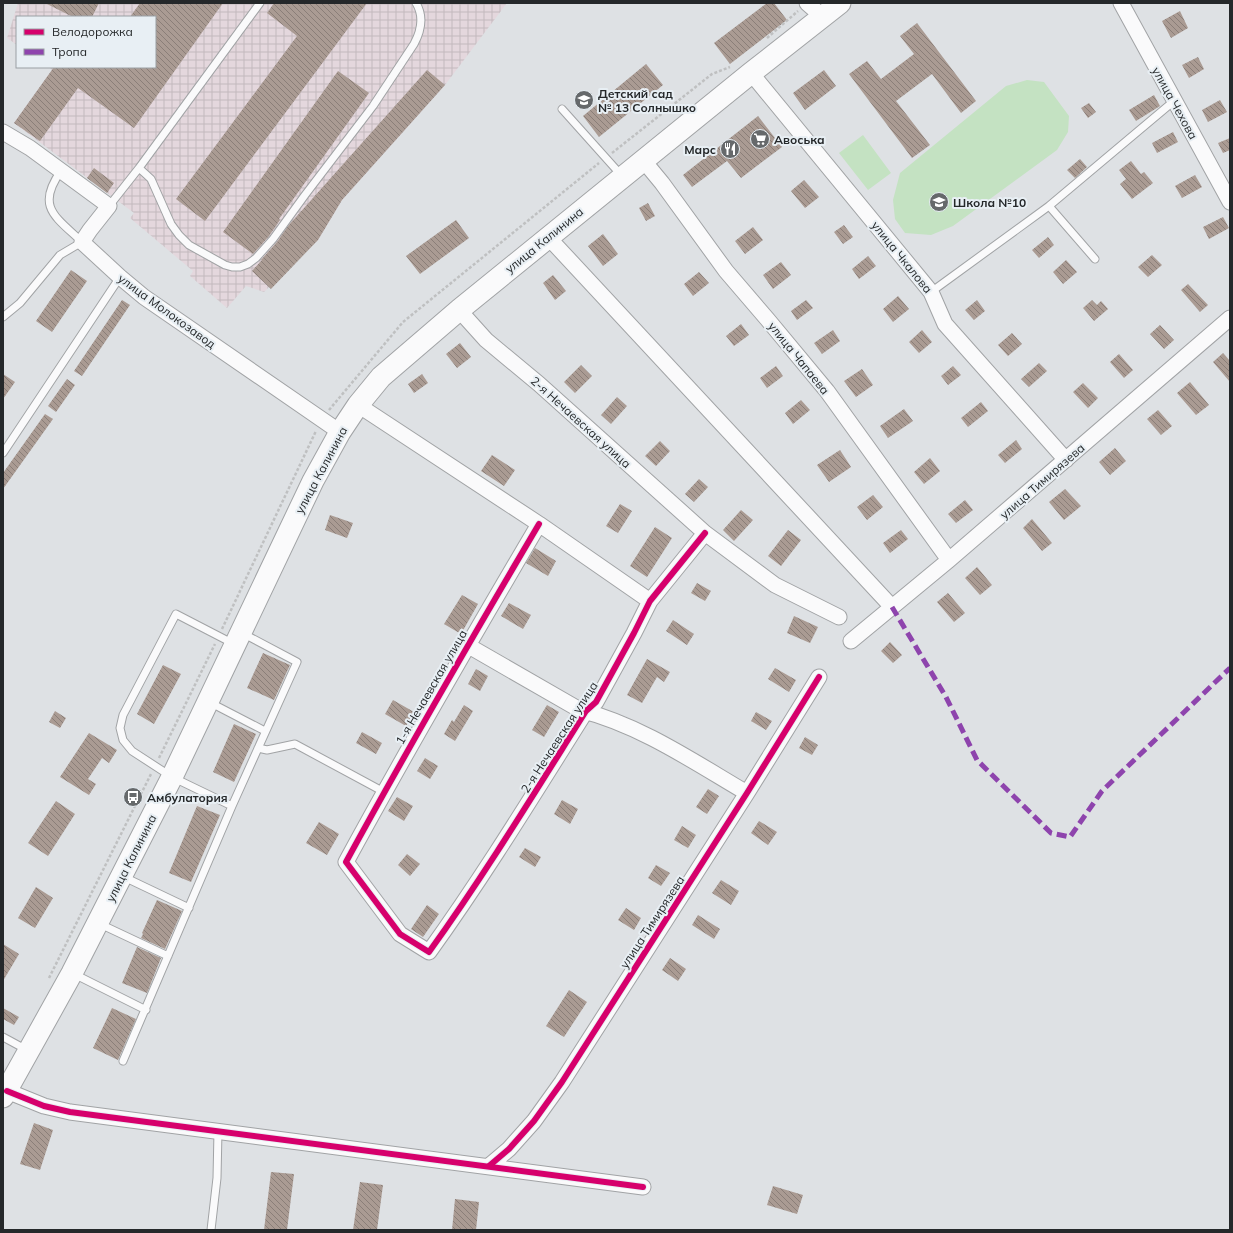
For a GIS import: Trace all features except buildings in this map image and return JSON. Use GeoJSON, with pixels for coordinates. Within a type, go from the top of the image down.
{"type":"FeatureCollection","features":[{"type":"Feature","properties":{"kind":"main road","name":"улица Калинина"},"geometry":{"type":"LineString","coordinates":[[5,1094],[72,973],[172,777],[207,702],[231,638],[313,481],[340,432],[358,405],[382,377],[459,310],[643,160],[742,69],[823,17],[840,3]]}},
{"type":"Feature","properties":{"kind":"street"},"geometry":{"type":"LineString","coordinates":[[807,3],[823,17]]}},
{"type":"Feature","properties":{"kind":"street","name":"улица Чехова"},"geometry":{"type":"LineString","coordinates":[[1121,3],[1230,202]]}},
{"type":"Feature","properties":{"kind":"street","name":"улица Чкалова"},"geometry":{"type":"LineString","coordinates":[[742,69],[931,292],[945,324],[1066,460]]}},
{"type":"Feature","properties":{"kind":"street"},"geometry":{"type":"LineString","coordinates":[[3,132],[62,170],[109,206],[82,242]]}},
{"type":"Feature","properties":{"kind":"street","name":"улица Чапаева"},"geometry":{"type":"LineString","coordinates":[[643,160],[662,183],[726,271],[827,391],[949,560]]}},
{"type":"Feature","properties":{"kind":"street"},"geometry":{"type":"LineString","coordinates":[[548,237],[892,607]]}},
{"type":"Feature","properties":{"kind":"street","name":"улица Молокозавод"},"geometry":{"type":"LineString","coordinates":[[82,242],[120,277],[170,315],[340,432]]}},
{"type":"Feature","properties":{"kind":"street","name":"2-я Нечаевская улица"},"geometry":{"type":"LineString","coordinates":[[459,310],[486,340],[539,384],[705,533],[775,585],[840,617]]}},
{"type":"Feature","properties":{"kind":"street","name":"улица Тимирязева"},"geometry":{"type":"LineString","coordinates":[[850,641],[949,560],[1230,318]]}},
{"type":"Feature","properties":{"kind":"street"},"geometry":{"type":"LineString","coordinates":[[358,405],[539,524],[650,601]]}},
{"type":"Feature","properties":{"kind":"street","name":"1-я Нечаевская улица"},"geometry":{"type":"LineString","coordinates":[[346,862],[467,645],[539,524]]}},
{"type":"Feature","properties":{"kind":"street","name":"2-я Нечаевская улица"},"geometry":{"type":"LineString","coordinates":[[346,862],[400,934],[429,952],[490,864],[586,712],[596,702],[650,601],[705,533]]}},
{"type":"Feature","properties":{"kind":"street","name":"1-я Нечаевская улица"},"geometry":{"type":"LineString","coordinates":[[467,645],[580,710],[595,713],[647,736],[674,750],[747,793]]}},
{"type":"Feature","properties":{"kind":"street","name":"улица Тимирязева"},"geometry":{"type":"LineString","coordinates":[[489,1166],[509,1149],[534,1121],[562,1082],[747,793],[819,677]]}},
{"type":"Feature","properties":{"kind":"street"},"geometry":{"type":"LineString","coordinates":[[5,1094],[70,1112],[642,1187]]}},
{"type":"Feature","properties":{"kind":"lane"},"geometry":{"type":"LineString","coordinates":[[109,206],[139,168],[260,3]]}},
{"type":"Feature","properties":{"kind":"lane"},"geometry":{"type":"LineString","coordinates":[[139,168],[151,179],[171,224],[189,245],[225,265],[240,267],[248,264],[256,258],[274,239],[305,195],[373,106],[414,44],[419,34],[421,25],[421,15],[416,3]]}},
{"type":"Feature","properties":{"kind":"lane"},"geometry":{"type":"LineString","coordinates":[[931,292],[1049,206],[1174,101]]}},
{"type":"Feature","properties":{"kind":"lane"},"geometry":{"type":"LineString","coordinates":[[562,109],[622,176]]}},
{"type":"Feature","properties":{"kind":"lane"},"geometry":{"type":"LineString","coordinates":[[3,316],[20,304],[60,255],[82,242],[53,213],[49,206],[50,189],[62,170]]}},
{"type":"Feature","properties":{"kind":"lane"},"geometry":{"type":"LineString","coordinates":[[1049,206],[1095,259]]}},
{"type":"Feature","properties":{"kind":"lane"},"geometry":{"type":"LineString","coordinates":[[3,453],[120,277]]}},
{"type":"Feature","properties":{"kind":"lane"},"geometry":{"type":"LineString","coordinates":[[123,1061],[232,806],[297,662],[231,638],[176,614],[123,715],[120,728],[124,740],[132,751],[172,777],[232,806]]}},
{"type":"Feature","properties":{"kind":"lane"},"geometry":{"type":"LineString","coordinates":[[207,702],[266,731]]}},
{"type":"Feature","properties":{"kind":"lane"},"geometry":{"type":"LineString","coordinates":[[258,748],[267,750],[295,744],[384,792]]}},
{"type":"Feature","properties":{"kind":"lane"},"geometry":{"type":"LineString","coordinates":[[121,876],[189,908]]}},
{"type":"Feature","properties":{"kind":"lane"},"geometry":{"type":"LineString","coordinates":[[98,923],[168,956]]}},
{"type":"Feature","properties":{"kind":"lane"},"geometry":{"type":"LineString","coordinates":[[72,973],[146,1010]]}},
{"type":"Feature","properties":{"kind":"lane"},"geometry":{"type":"LineString","coordinates":[[3,1037],[29,1052]]}},
{"type":"Feature","properties":{"kind":"lane"},"geometry":{"type":"LineString","coordinates":[[211,1230],[217,1178],[218,1131]]}},
{"type":"Feature","properties":{"kind":"path"},"geometry":{"type":"LineString","coordinates":[[762,42],[807,3]]}},
{"type":"Feature","properties":{"kind":"path"},"geometry":{"type":"LineString","coordinates":[[46,983],[155,766],[231,638],[322,420],[403,322],[712,74],[742,69]]}},
{"type":"Feature","properties":{"kind":"shaded area"},"geometry":{"type":"Polygon","coordinates":[[[18,3],[507,3],[445,85],[342,200],[318,240],[264,292],[246,286],[227,308],[190,276],[193,271],[130,218],[134,213],[14,123],[52,70],[50,68],[156,68],[156,16],[16,16],[16,44],[7,38],[18,3]]]}},
{"type":"Feature","properties":{"kind":"green space"},"geometry":{"type":"Polygon","coordinates":[[[1027,80],[1044,82],[1069,116],[1068,132],[1057,150],[953,226],[931,235],[905,233],[895,219],[893,200],[900,173],[1006,86],[1027,80]]]}},
{"type":"Feature","properties":{"kind":"green space"},"geometry":{"type":"Polygon","coordinates":[[[863,135],[891,173],[868,190],[839,153],[863,135]]]}},
{"type":"Feature","properties":{"kind":"marked path"},"geometry":{"type":"LineString","coordinates":[[892,607],[946,697],[977,760],[1051,833],[1070,837],[1102,791],[1230,668]]}},
{"type":"Feature","properties":{"kind":"cycle path"},"geometry":{"type":"LineString","coordinates":[[539,524],[441,692],[346,862],[400,934],[429,952],[490,863],[586,711],[596,702],[650,601],[705,533]]}},
{"type":"Feature","properties":{"kind":"cycle path"},"geometry":{"type":"LineString","coordinates":[[489,1166],[509,1149],[534,1121],[562,1082],[747,793],[819,677]]}},
{"type":"Feature","properties":{"kind":"cycle path"},"geometry":{"type":"LineString","coordinates":[[7,1091],[44,1106],[70,1112],[643,1187]]}},
{"type":"Feature","properties":{"kind":"place","name":"Детский сад № 13 Солнышко"},"geometry":{"type":"Point","coordinates":[584,100]}},
{"type":"Feature","properties":{"kind":"place","name":"Авоська"},"geometry":{"type":"Point","coordinates":[760,139]}},
{"type":"Feature","properties":{"kind":"place","name":"Марс"},"geometry":{"type":"Point","coordinates":[730,149]}},
{"type":"Feature","properties":{"kind":"place","name":"Школа №10"},"geometry":{"type":"Point","coordinates":[939,202]}},
{"type":"Feature","properties":{"kind":"place","name":"Амбулатория"},"geometry":{"type":"Point","coordinates":[133,797]}}]}
